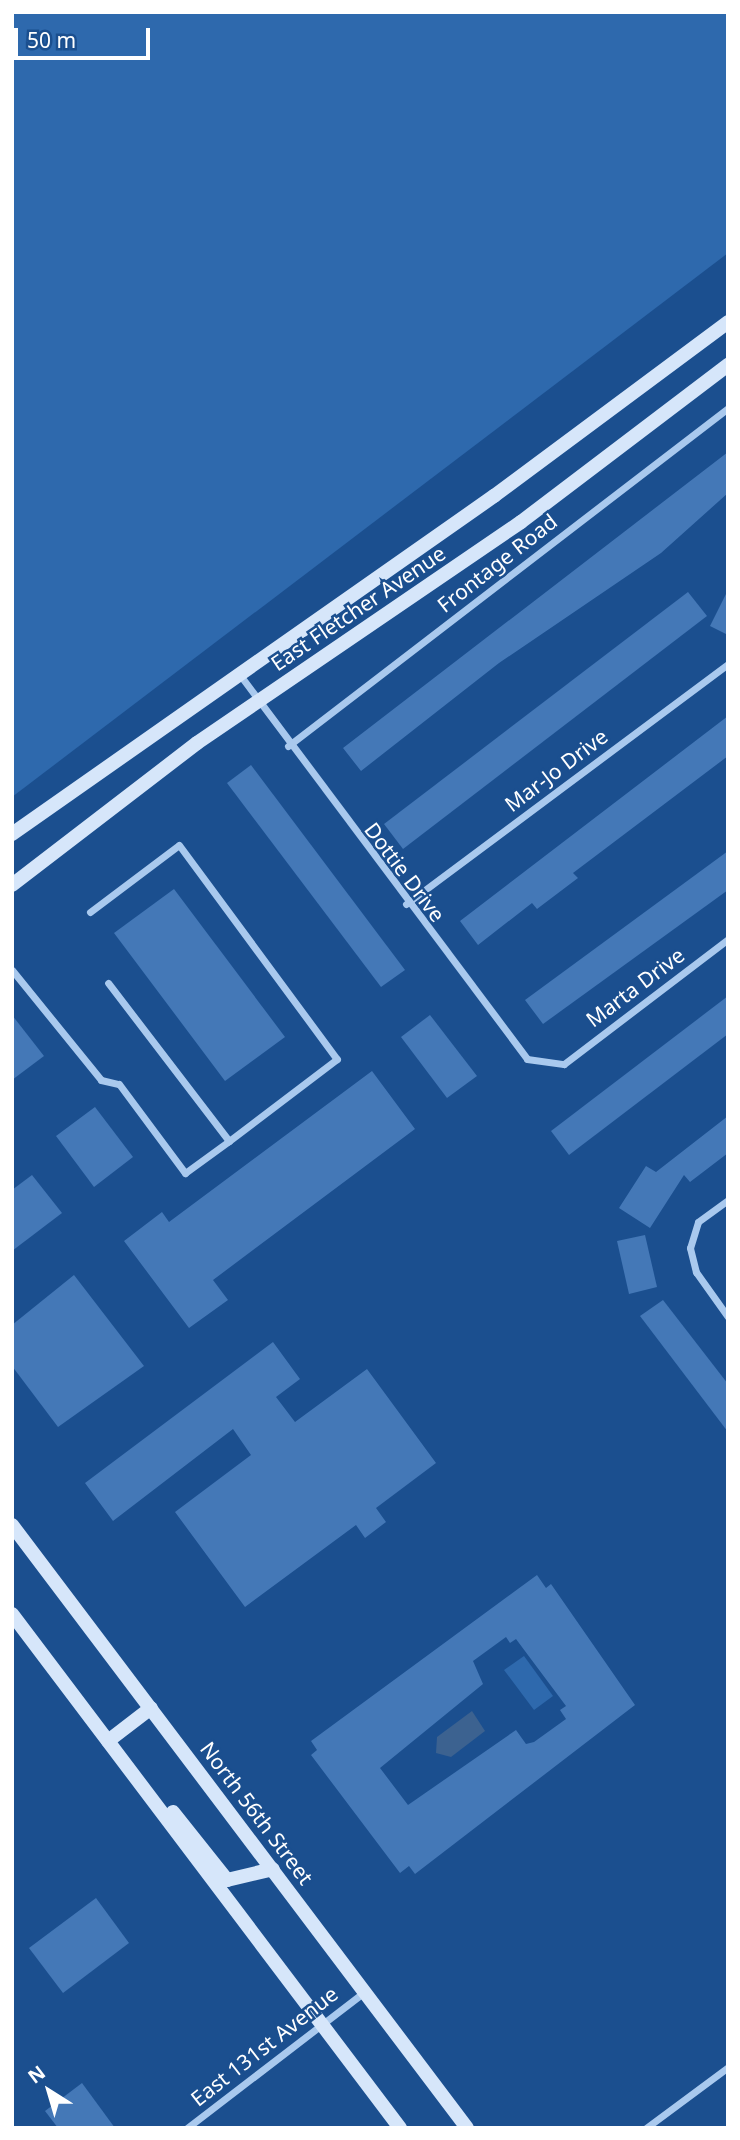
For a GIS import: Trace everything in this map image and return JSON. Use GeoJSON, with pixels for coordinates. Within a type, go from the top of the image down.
{"type":"FeatureCollection","features":[{"type":"Feature","properties":{"kind":"main road","name":"East Fletcher Avenue"},"geometry":{"type":"LineString","coordinates":[[12,834],[238,672],[494,496],[728,322]]}},
{"type":"Feature","properties":{"kind":"main road","name":"East Fletcher Avenue"},"geometry":{"type":"LineString","coordinates":[[12,885],[258,701],[522,522],[728,365]]}},
{"type":"Feature","properties":{"kind":"main road","name":"North 56th Street"},"geometry":{"type":"LineString","coordinates":[[12,1525],[467,2128]]}},
{"type":"Feature","properties":{"kind":"main road"},"geometry":{"type":"LineString","coordinates":[[12,1614],[157,1802],[400,2128]]}},
{"type":"Feature","properties":{"kind":"main road"},"geometry":{"type":"LineString","coordinates":[[108,1741],[151,1708]]}},
{"type":"Feature","properties":{"kind":"main road"},"geometry":{"type":"LineString","coordinates":[[157,1802],[180,1818],[228,1880],[273,1869]]}},
{"type":"Feature","properties":{"kind":"street","name":"Frontage Road"},"geometry":{"type":"LineString","coordinates":[[288,746],[728,408]]}},
{"type":"Feature","properties":{"kind":"street","name":"Mar-Jo Drive"},"geometry":{"type":"LineString","coordinates":[[406,904],[728,664]]}},
{"type":"Feature","properties":{"kind":"street","name":"Dottie Drive"},"geometry":{"type":"LineString","coordinates":[[238,672],[288,746],[406,904],[527,1059],[564,1063]]}},
{"type":"Feature","properties":{"kind":"street"},"geometry":{"type":"LineString","coordinates":[[12,970],[101,1080],[119,1084],[185,1173],[337,1059],[179,845],[90,912]]}},
{"type":"Feature","properties":{"kind":"street","name":"Marta Drive"},"geometry":{"type":"LineString","coordinates":[[564,1063],[728,939]]}},
{"type":"Feature","properties":{"kind":"street"},"geometry":{"type":"LineString","coordinates":[[108,983],[229,1142]]}},
{"type":"Feature","properties":{"kind":"street"},"geometry":{"type":"LineString","coordinates":[[728,1200],[698,1222],[690,1248],[696,1272],[728,1317]]}},
{"type":"Feature","properties":{"kind":"street","name":"East 131st Avenue"},"geometry":{"type":"LineString","coordinates":[[187,2128],[363,1993]]}},
{"type":"Feature","properties":{"kind":"street"},"geometry":{"type":"LineString","coordinates":[[646,2128],[728,2067]]}},
{"type":"Feature","properties":{"kind":"shaded area"},"geometry":{"type":"Polygon","coordinates":[[[12,12],[728,12],[728,253],[12,797],[12,12]]]}},
{"type":"Feature","properties":{"kind":"shaded area"},"geometry":{"type":"Polygon","coordinates":[[[524,1656],[553,1696],[534,1710],[504,1670],[524,1656]]]}},
{"type":"Feature","properties":{"kind":"shaded area"},"geometry":{"type":"Polygon","coordinates":[[[472,1711],[485,1731],[451,1757],[436,1753],[437,1737],[472,1711]]]}},
{"type":"Feature","properties":{"kind":"building"},"geometry":{"type":"Polygon","coordinates":[[[728,452],[728,493],[661,553],[499,663],[361,771],[343,748],[728,452]]]}},
{"type":"Feature","properties":{"kind":"building"},"geometry":{"type":"Polygon","coordinates":[[[728,590],[728,635],[710,626],[728,590]]]}},
{"type":"Feature","properties":{"kind":"building"},"geometry":{"type":"Polygon","coordinates":[[[688,592],[707,616],[403,849],[384,824],[688,592]]]}},
{"type":"Feature","properties":{"kind":"building"},"geometry":{"type":"Polygon","coordinates":[[[728,716],[728,756],[573,873],[578,878],[537,909],[532,903],[478,945],[460,921],[728,716]]]}},
{"type":"Feature","properties":{"kind":"building"},"geometry":{"type":"Polygon","coordinates":[[[251,765],[405,970],[381,987],[227,783],[251,765]]]}},
{"type":"Feature","properties":{"kind":"building"},"geometry":{"type":"Polygon","coordinates":[[[728,851],[728,890],[543,1024],[525,1000],[728,851]]]}},
{"type":"Feature","properties":{"kind":"building"},"geometry":{"type":"Polygon","coordinates":[[[174,889],[285,1037],[225,1081],[114,933],[174,889]]]}},
{"type":"Feature","properties":{"kind":"building"},"geometry":{"type":"Polygon","coordinates":[[[728,996],[728,1034],[569,1155],[551,1131],[728,996]]]}},
{"type":"Feature","properties":{"kind":"building"},"geometry":{"type":"Polygon","coordinates":[[[12,1015],[44,1056],[12,1080],[12,1015]]]}},
{"type":"Feature","properties":{"kind":"building"},"geometry":{"type":"Polygon","coordinates":[[[430,1015],[477,1076],[447,1098],[401,1037],[430,1015]]]}},
{"type":"Feature","properties":{"kind":"building"},"geometry":{"type":"Polygon","coordinates":[[[372,1071],[415,1129],[213,1280],[228,1300],[189,1328],[124,1241],[162,1212],[169,1222],[372,1071]]]}},
{"type":"Feature","properties":{"kind":"building"},"geometry":{"type":"Polygon","coordinates":[[[95,1107],[133,1157],[94,1187],[56,1136],[95,1107]]]}},
{"type":"Feature","properties":{"kind":"building"},"geometry":{"type":"Polygon","coordinates":[[[728,1116],[728,1153],[690,1182],[684,1175],[650,1228],[619,1208],[646,1166],[656,1172],[728,1116]]]}},
{"type":"Feature","properties":{"kind":"building"},"geometry":{"type":"Polygon","coordinates":[[[32,1175],[62,1213],[12,1251],[12,1190],[32,1175]]]}},
{"type":"Feature","properties":{"kind":"building"},"geometry":{"type":"Polygon","coordinates":[[[645,1235],[657,1287],[629,1294],[617,1241],[645,1235]]]}},
{"type":"Feature","properties":{"kind":"building"},"geometry":{"type":"Polygon","coordinates":[[[74,1275],[144,1366],[58,1427],[12,1366],[12,1325],[74,1275]]]}},
{"type":"Feature","properties":{"kind":"building"},"geometry":{"type":"Polygon","coordinates":[[[663,1300],[728,1384],[728,1432],[640,1316],[663,1300]]]}},
{"type":"Feature","properties":{"kind":"building"},"geometry":{"type":"Polygon","coordinates":[[[273,1342],[300,1379],[276,1397],[295,1422],[367,1369],[436,1463],[376,1508],[386,1522],[365,1538],[356,1525],[245,1607],[175,1512],[251,1455],[233,1429],[113,1521],[85,1483],[273,1342]]]}},
{"type":"Feature","properties":{"kind":"building"},"geometry":{"type":"Polygon","coordinates":[[[537,1575],[546,1588],[551,1584],[635,1705],[415,1874],[409,1866],[400,1873],[311,1755],[317,1750],[311,1741],[537,1575]],[[506,1637],[473,1661],[483,1684],[380,1768],[408,1805],[516,1730],[526,1744],[534,1742],[566,1719],[560,1710],[566,1706],[516,1639],[510,1643],[506,1637]]]}},
{"type":"Feature","properties":{"kind":"building"},"geometry":{"type":"Polygon","coordinates":[[[96,1898],[129,1943],[63,1993],[29,1948],[96,1898]]]}},
{"type":"Feature","properties":{"kind":"building"},"geometry":{"type":"Polygon","coordinates":[[[82,2083],[115,2128],[58,2128],[45,2111],[82,2083]]]}}]}
